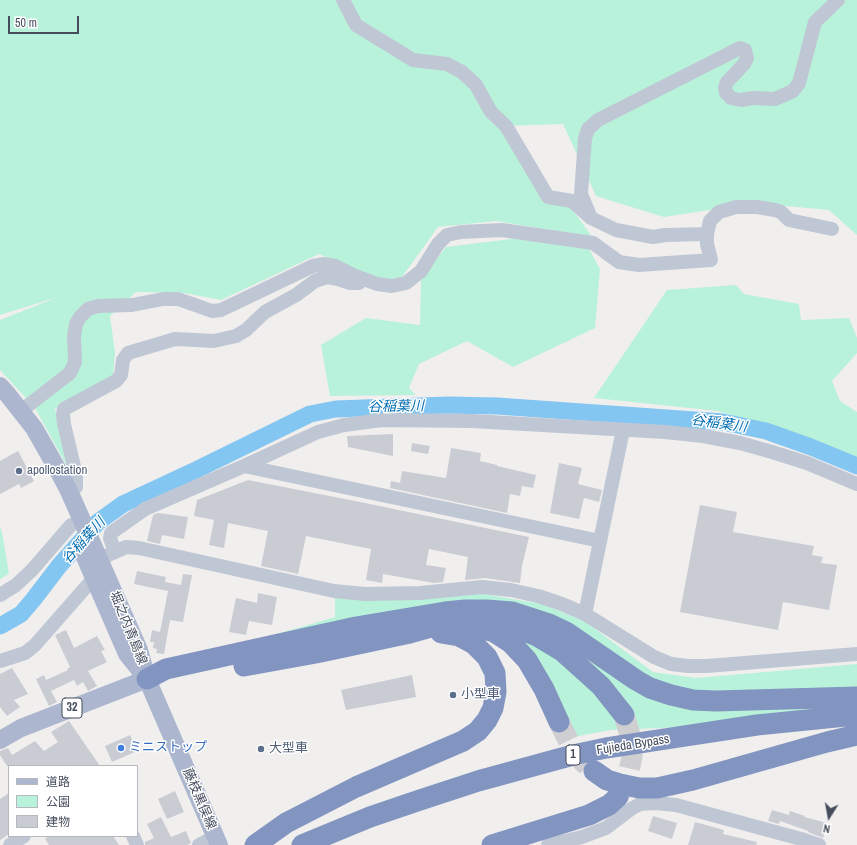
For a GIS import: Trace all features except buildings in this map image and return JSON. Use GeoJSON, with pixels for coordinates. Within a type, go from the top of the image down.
{"type":"FeatureCollection","features":[{"type":"Feature","properties":{"kind":"highway"},"geometry":{"type":"LineString","coordinates":[[147,679],[172,680],[316,653],[409,626],[445,612],[487,610],[512,612],[531,617],[566,632],[636,680],[650,688],[671,696],[693,700],[716,701],[857,697]]}},
{"type":"Feature","properties":{"kind":"highway"},"geometry":{"type":"LineString","coordinates":[[445,612],[479,617],[512,625],[536,636],[562,651],[578,665],[600,686],[624,715]]}},
{"type":"Feature","properties":{"kind":"highway"},"geometry":{"type":"LineString","coordinates":[[147,679],[166,669],[356,628],[459,625],[474,626],[494,632],[511,643],[527,660],[544,689],[560,722]]}},
{"type":"Feature","properties":{"kind":"highway"},"geometry":{"type":"LineString","coordinates":[[255,845],[286,823],[356,787],[462,741],[478,730],[487,720],[493,708],[496,692],[495,673],[487,657],[474,644],[459,636],[442,634],[409,626]]}},
{"type":"Feature","properties":{"kind":"highway","name":"Fujieda Bypass"},"geometry":{"type":"LineString","coordinates":[[302,845],[370,817],[436,794],[573,755],[606,748],[757,725],[857,715]]}},
{"type":"Feature","properties":{"kind":"highway","name":"1"},"geometry":{"type":"LineString","coordinates":[[594,771],[607,780],[620,784],[639,788],[657,788],[693,780],[812,746],[857,735]]}},
{"type":"Feature","properties":{"kind":"highway"},"geometry":{"type":"LineString","coordinates":[[492,845],[542,831],[589,815],[609,805],[618,797]]}},
{"type":"Feature","properties":{"kind":"main road","name":"堀之内青島線"},"geometry":{"type":"LineString","coordinates":[[0,386],[34,428],[59,472],[69,491],[76,527]]}},
{"type":"Feature","properties":{"kind":"main road","name":"堀之内青島線"},"geometry":{"type":"LineString","coordinates":[[0,401],[27,436],[76,527],[139,650],[147,679]]}},
{"type":"Feature","properties":{"kind":"main road","name":"32"},"geometry":{"type":"LineString","coordinates":[[0,740],[21,728],[147,679]]}},
{"type":"Feature","properties":{"kind":"main road","name":"藤枝黒俣線"},"geometry":{"type":"LineString","coordinates":[[147,679],[217,841]]}},
{"type":"Feature","properties":{"kind":"street"},"geometry":{"type":"LineString","coordinates":[[343,0],[356,25],[412,60],[447,64],[462,72],[476,84],[491,112],[506,126],[548,198],[572,201],[591,218],[616,230],[653,237],[665,235],[707,234]]}},
{"type":"Feature","properties":{"kind":"street"},"geometry":{"type":"LineString","coordinates":[[591,218],[581,194],[585,138],[588,129],[598,120],[740,48],[745,50],[747,58],[744,64],[727,82],[725,87],[726,93],[731,98],[741,100],[753,98],[775,99],[793,91],[799,83],[815,22],[838,0]]}},
{"type":"Feature","properties":{"kind":"street"},"geometry":{"type":"LineString","coordinates":[[21,411],[70,372],[75,362],[74,336],[76,324],[80,316],[88,309],[98,306],[132,305],[163,299],[178,299],[212,312],[221,310],[313,266],[324,264],[335,266],[377,284],[392,286],[406,283],[421,271],[438,244],[447,235],[461,232],[502,230],[593,243],[619,262],[639,265],[711,260],[707,244],[707,234],[710,221],[719,212],[736,207],[757,207],[775,210],[782,212],[789,220],[832,229]]}},
{"type":"Feature","properties":{"kind":"street"},"geometry":{"type":"LineString","coordinates":[[69,491],[76,487],[76,476],[62,414],[64,409],[116,381],[121,375],[123,360],[128,353],[174,339],[214,342],[236,336],[246,330],[265,312],[296,295],[315,281],[327,277],[356,284],[366,280]]}},
{"type":"Feature","properties":{"kind":"street"},"geometry":{"type":"LineString","coordinates":[[115,552],[110,538],[111,534],[145,509],[318,432],[344,425],[382,420],[472,421],[665,432],[703,436],[740,443],[772,452],[807,463],[857,484]]}},
{"type":"Feature","properties":{"kind":"street"},"geometry":{"type":"LineString","coordinates":[[585,614],[623,430]]}},
{"type":"Feature","properties":{"kind":"street"},"geometry":{"type":"LineString","coordinates":[[244,466],[600,541]]}},
{"type":"Feature","properties":{"kind":"street"},"geometry":{"type":"LineString","coordinates":[[0,595],[16,585],[76,527]]}},
{"type":"Feature","properties":{"kind":"street"},"geometry":{"type":"LineString","coordinates":[[0,661],[25,652],[35,645],[94,562],[126,547],[139,548],[334,590],[364,594],[420,593],[482,587],[511,590],[538,596],[585,614],[654,657],[671,664],[707,666],[857,654]]}},
{"type":"Feature","properties":{"kind":"street"},"geometry":{"type":"LineString","coordinates":[[548,845],[582,837],[606,828],[640,804],[656,803],[676,805],[819,845]]}},
{"type":"Feature","properties":{"kind":"street"},"geometry":{"type":"LineString","coordinates":[[10,845],[22,837]]}},
{"type":"Feature","properties":{"kind":"street"},"geometry":{"type":"LineString","coordinates":[[199,845],[217,841]]}},
{"type":"Feature","properties":{"kind":"green space"},"geometry":{"type":"Polygon","coordinates":[[[0,0],[857,0],[857,235],[829,210],[733,201],[716,209],[664,217],[596,196],[563,124],[506,126],[523,167],[522,168],[568,203],[592,237],[496,221],[438,227],[402,277],[381,281],[319,254],[221,300],[184,293],[136,292],[110,316],[115,353],[113,377],[55,409],[69,470],[35,408],[0,370],[0,320],[58,297],[0,315],[0,0]]]}},
{"type":"Feature","properties":{"kind":"green space"},"geometry":{"type":"Polygon","coordinates":[[[519,238],[589,249],[600,269],[595,328],[513,367],[467,341],[419,364],[409,388],[416,395],[330,396],[321,345],[366,318],[420,325],[421,279],[446,247],[519,238]]]}},
{"type":"Feature","properties":{"kind":"green space"},"geometry":{"type":"Polygon","coordinates":[[[736,285],[744,294],[799,304],[801,320],[849,318],[857,338],[857,353],[832,381],[840,401],[857,412],[857,459],[810,439],[718,411],[594,398],[667,290],[736,285]]]}},
{"type":"Feature","properties":{"kind":"green space"},"geometry":{"type":"Polygon","coordinates":[[[0,527],[9,574],[0,579],[0,527]]]}},
{"type":"Feature","properties":{"kind":"green space"},"geometry":{"type":"Polygon","coordinates":[[[478,593],[542,604],[586,622],[653,672],[696,678],[857,664],[857,690],[687,694],[646,681],[570,631],[246,643],[335,617],[335,598],[478,593]]]}},
{"type":"Feature","properties":{"kind":"green space"},"geometry":{"type":"Polygon","coordinates":[[[547,627],[645,691],[857,709],[688,727],[611,730],[573,737],[543,678],[518,643],[527,635],[628,714],[547,627]]]}},
{"type":"Feature","properties":{"kind":"waterway","name":"谷稲葉川"},"geometry":{"type":"LineString","coordinates":[[0,626],[21,614],[59,566],[98,522],[123,504],[310,414],[336,409],[448,405],[497,406],[723,422],[766,431],[811,447],[857,466]]}},
{"type":"Feature","properties":{"kind":"tunnel"},"geometry":{"type":"LineString","coordinates":[[618,797],[627,780],[632,757],[632,742],[624,715]]}},
{"type":"Feature","properties":{"kind":"tunnel"},"geometry":{"type":"LineString","coordinates":[[559,722],[571,746],[583,762],[594,771]]}},
{"type":"Feature","properties":{"kind":"place","name":"apollostation"},"geometry":{"type":"Point","coordinates":[19,471]}},
{"type":"Feature","properties":{"kind":"place","name":"小型車"},"geometry":{"type":"Point","coordinates":[453,695]}},
{"type":"Feature","properties":{"kind":"place","name":"ミニストップ"},"geometry":{"type":"Point","coordinates":[121,748]}},
{"type":"Feature","properties":{"kind":"place","name":"大型車"},"geometry":{"type":"Point","coordinates":[261,749]}}]}
